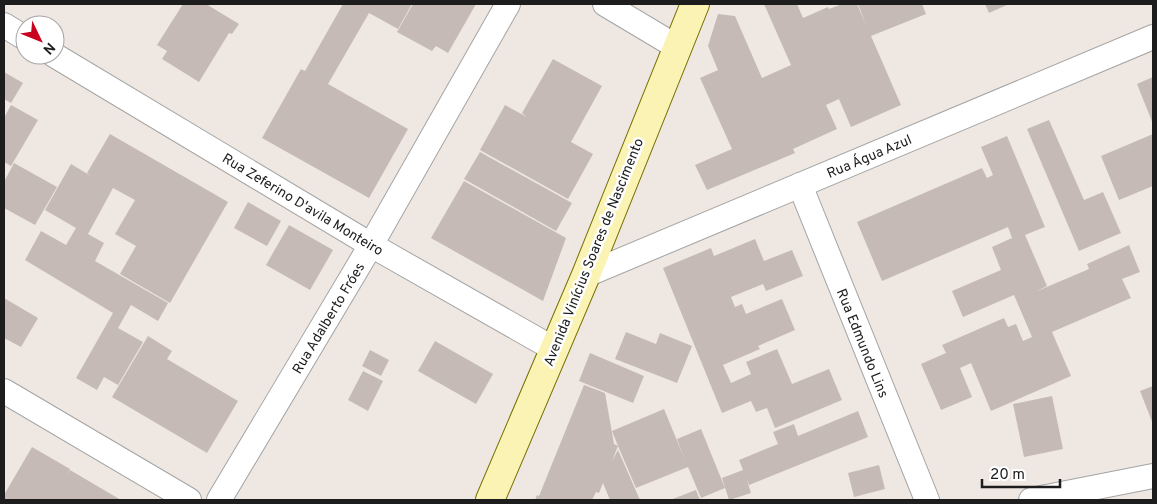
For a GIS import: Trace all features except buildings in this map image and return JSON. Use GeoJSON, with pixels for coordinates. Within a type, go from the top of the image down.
{"type":"FeatureCollection","features":[{"type":"Feature","properties":{"kind":"street","name":"Rua Adalberto Fróes"},"geometry":{"type":"LineString","coordinates":[[219,500],[371,245],[508,4]]}},
{"type":"Feature","properties":{"kind":"street"},"geometry":{"type":"LineString","coordinates":[[605,4],[677,47]]}},
{"type":"Feature","properties":{"kind":"street","name":"Avenida Vinícius Soares de Nascimento"},"geometry":{"type":"LineString","coordinates":[[490,500],[586,275],[695,4]]}},
{"type":"Feature","properties":{"kind":"street"},"geometry":{"type":"LineString","coordinates":[[4,25],[15,32]]}},
{"type":"Feature","properties":{"kind":"street","name":"Rua Água Azul"},"geometry":{"type":"LineString","coordinates":[[586,275],[1153,37]]}},
{"type":"Feature","properties":{"kind":"street","name":"Rua Zeferino D'avila Monteiro"},"geometry":{"type":"LineString","coordinates":[[65,62],[371,245],[554,349]]}},
{"type":"Feature","properties":{"kind":"street","name":"Rua Edmundo Lins"},"geometry":{"type":"LineString","coordinates":[[800,185],[926,500]]}},
{"type":"Feature","properties":{"kind":"street"},"geometry":{"type":"LineString","coordinates":[[4,391],[188,500]]}},
{"type":"Feature","properties":{"kind":"street"},"geometry":{"type":"LineString","coordinates":[[1031,500],[1153,476]]}}]}
